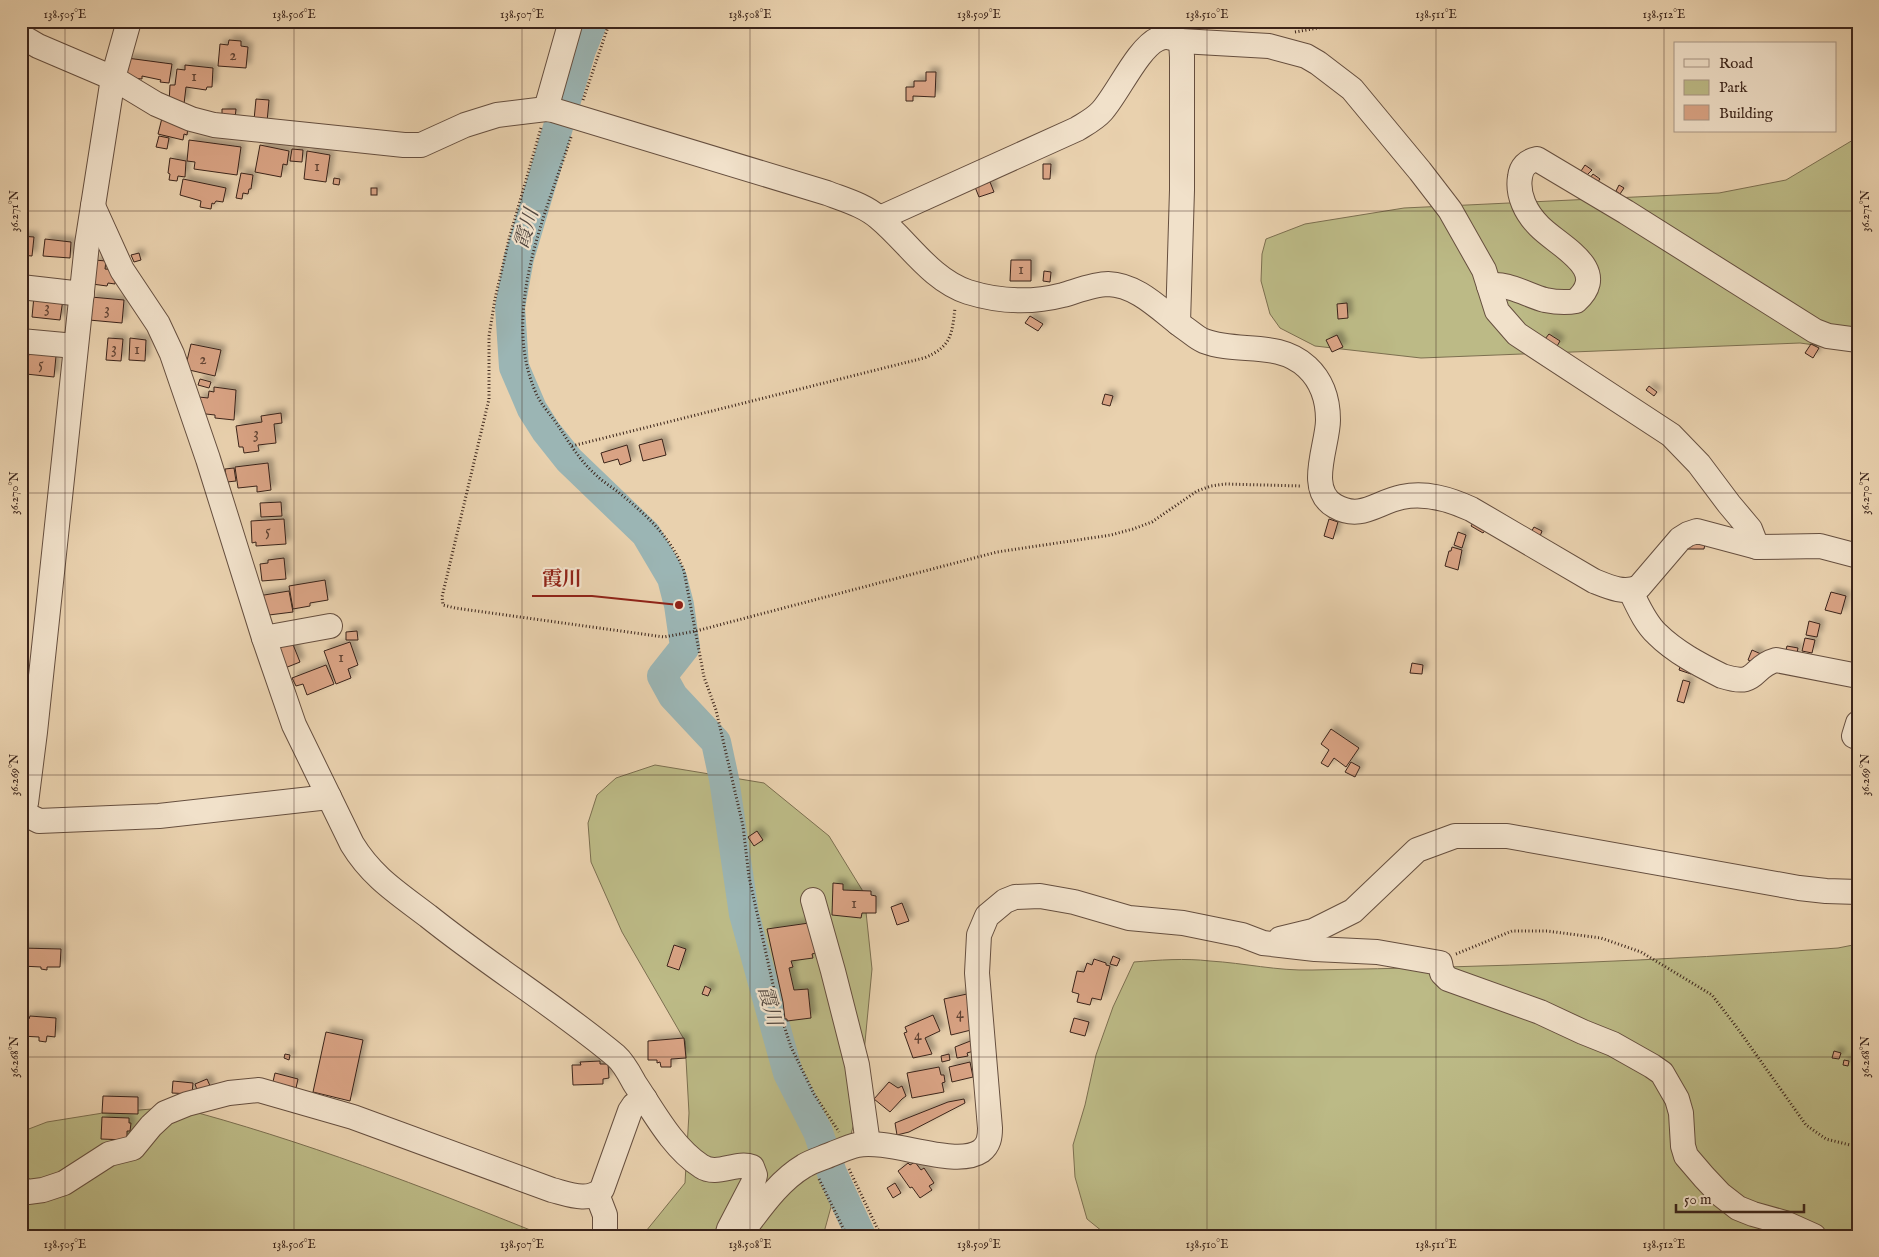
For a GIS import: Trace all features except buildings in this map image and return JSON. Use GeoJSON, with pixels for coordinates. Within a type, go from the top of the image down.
{"type":"FeatureCollection","features":[{"type":"Feature","properties":{"kind":"street"},"geometry":{"type":"LineString","coordinates":[[129,21],[113,78],[86,244],[35,732],[26,803],[21,810],[39,821],[148,817],[329,797]]}},
{"type":"Feature","properties":{"kind":"street"},"geometry":{"type":"LineString","coordinates":[[562,113],[571,21]]}},
{"type":"Feature","properties":{"kind":"street"},"geometry":{"type":"LineString","coordinates":[[21,36],[38,46],[113,78],[156,104],[191,119],[214,125],[404,145],[421,145],[465,126],[497,115],[562,113],[827,193],[866,208],[880,218],[913,253],[945,280],[957,288],[969,292],[1019,301],[1041,300],[1106,284],[1137,291],[1201,340],[1214,344],[1265,348],[1285,353],[1307,367],[1323,390],[1326,404],[1328,421],[1319,480],[1322,491],[1332,505],[1342,510],[1356,512],[1370,510],[1401,497],[1420,495],[1455,502],[1471,509],[1594,581],[1631,592],[1656,634],[1670,645],[1722,676],[1731,679],[1748,680],[1758,673],[1764,665],[1776,660],[1858,676]]}},
{"type":"Feature","properties":{"kind":"street"},"geometry":{"type":"LineString","coordinates":[[880,218],[1077,129],[1102,111],[1143,52],[1158,39],[1169,37],[1181,40],[1269,46],[1306,56],[1318,62],[1352,89],[1450,210],[1484,270],[1497,311],[1517,334],[1648,420],[1682,445],[1750,529],[1757,547]]}},
{"type":"Feature","properties":{"kind":"street"},"geometry":{"type":"LineString","coordinates":[[1178,323],[1182,190],[1181,40]]}},
{"type":"Feature","properties":{"kind":"street"},"geometry":{"type":"LineString","coordinates":[[1489,286],[1494,284],[1501,285],[1545,300],[1558,302],[1576,301],[1586,289],[1588,279],[1583,264],[1572,252],[1555,241],[1537,224],[1520,197],[1522,170],[1529,160],[1537,159],[1626,212],[1815,331],[1828,336],[1858,340]]}},
{"type":"Feature","properties":{"kind":"street"},"geometry":{"type":"LineString","coordinates":[[93,206],[122,270],[158,324],[172,354],[294,725],[352,844],[374,875],[450,934],[618,1058],[661,1124],[684,1152],[701,1167],[712,1170],[740,1166],[752,1167],[755,1175],[754,1183],[729,1230],[728,1236]]}},
{"type":"Feature","properties":{"kind":"street"},"geometry":{"type":"LineString","coordinates":[[21,287],[82,294]]}},
{"type":"Feature","properties":{"kind":"street"},"geometry":{"type":"LineString","coordinates":[[21,341],[75,346]]}},
{"type":"Feature","properties":{"kind":"street"},"geometry":{"type":"LineString","coordinates":[[1631,592],[1640,587],[1673,546],[1688,534],[1697,532],[1708,533],[1738,544],[1757,547],[1820,546],[1858,556]]}},
{"type":"Feature","properties":{"kind":"street"},"geometry":{"type":"LineString","coordinates":[[264,638],[330,626]]}},
{"type":"Feature","properties":{"kind":"street"},"geometry":{"type":"LineString","coordinates":[[1263,943],[1314,931],[1353,911],[1417,850],[1455,836],[1507,836],[1799,888],[1826,892],[1858,892]]}},
{"type":"Feature","properties":{"kind":"street"},"geometry":{"type":"LineString","coordinates":[[739,1236],[781,1185],[804,1166],[841,1150],[868,1144],[880,1144],[951,1156],[973,1155],[981,1152],[990,1138],[990,1128],[977,973],[979,936],[987,916],[1004,900],[1015,897],[1040,896],[1074,902],[1129,918],[1182,922],[1242,935],[1263,943],[1315,949],[1377,952],[1440,963],[1442,973],[1448,979],[1540,1012],[1612,1044],[1662,1074],[1677,1099],[1681,1113],[1683,1146],[1686,1156],[1704,1177],[1720,1194],[1738,1208],[1786,1223],[1814,1236]]}},
{"type":"Feature","properties":{"kind":"street"},"geometry":{"type":"LineString","coordinates":[[813,900],[857,1065],[868,1144]]}},
{"type":"Feature","properties":{"kind":"street"},"geometry":{"type":"LineString","coordinates":[[21,1189],[28,1192],[43,1190],[64,1183],[109,1154],[133,1148],[151,1126],[165,1113],[187,1104],[229,1093],[259,1090],[353,1117],[552,1190],[577,1196],[591,1196],[597,1194],[602,1189],[630,1111],[634,1105],[645,1099]]}},
{"type":"Feature","properties":{"kind":"street"},"geometry":{"type":"LineString","coordinates":[[597,1194],[604,1215],[605,1236]]}},
{"type":"Feature","properties":{"kind":"path"},"geometry":{"type":"LineString","coordinates":[[610,21],[562,113],[495,299],[489,336],[489,399],[442,602],[443,605],[664,637],[672,636],[997,552],[1111,535],[1152,522],[1197,491],[1211,486],[1225,484],[1304,486],[1319,480]]}},
{"type":"Feature","properties":{"kind":"path"},"geometry":{"type":"LineString","coordinates":[[1269,46],[1272,40],[1286,34],[1358,21]]}},
{"type":"Feature","properties":{"kind":"path"},"geometry":{"type":"LineString","coordinates":[[562,113],[538,235],[526,277],[523,342],[527,366],[536,394],[572,446],[596,476],[642,512],[668,538],[678,554],[684,571],[704,677],[716,710],[743,826],[749,877],[778,1008],[791,1047],[814,1094],[842,1138],[841,1150],[881,1236]]}},
{"type":"Feature","properties":{"kind":"path"},"geometry":{"type":"LineString","coordinates":[[572,446],[924,358],[938,352],[947,344],[954,318],[957,288]]}},
{"type":"Feature","properties":{"kind":"path"},"geometry":{"type":"LineString","coordinates":[[1440,963],[1463,950],[1512,931],[1547,931],[1601,938],[1641,952],[1712,995],[1806,1125],[1826,1140],[1858,1147]]}},
{"type":"Feature","properties":{"kind":"path"},"geometry":{"type":"LineString","coordinates":[[814,1161],[847,1236]]}},
{"type":"Feature","properties":{"kind":"green space"},"geometry":{"type":"Polygon","coordinates":[[[1858,137],[1858,351],[1800,343],[1421,358],[1315,346],[1280,328],[1270,314],[1261,281],[1262,254],[1266,239],[1305,224],[1404,208],[1719,193],[1786,180],[1858,137]]]}},
{"type":"Feature","properties":{"kind":"green space"},"geometry":{"type":"Polygon","coordinates":[[[655,765],[764,783],[829,836],[864,893],[872,969],[859,1105],[823,1236],[642,1236],[685,1183],[689,1113],[685,1041],[622,932],[591,862],[588,823],[597,795],[616,778],[655,765]]]}},
{"type":"Feature","properties":{"kind":"green space"},"geometry":{"type":"Polygon","coordinates":[[[1858,944],[1858,1236],[1108,1236],[1087,1219],[1075,1177],[1073,1145],[1085,1105],[1096,1055],[1113,1007],[1134,962],[1191,960],[1299,970],[1443,967],[1707,956],[1838,948],[1858,944]]]}},
{"type":"Feature","properties":{"kind":"green space"},"geometry":{"type":"Polygon","coordinates":[[[176,1107],[316,1149],[545,1236],[21,1236],[21,1132],[47,1122],[103,1113],[176,1107]]]}},
{"type":"Feature","properties":{"kind":"waterway","name":"霞川"},"geometry":{"type":"LineString","coordinates":[[593,21],[581,50],[519,258],[510,307],[514,367],[532,409],[546,431],[569,460],[646,534],[672,578],[679,605],[685,647],[662,676],[673,696],[716,742],[724,779],[744,914],[788,1073],[818,1132],[832,1173],[861,1236]]}},
{"type":"Feature","properties":{"kind":"place","name":"霞川"},"geometry":{"type":"Point","coordinates":[679,605]}}]}
